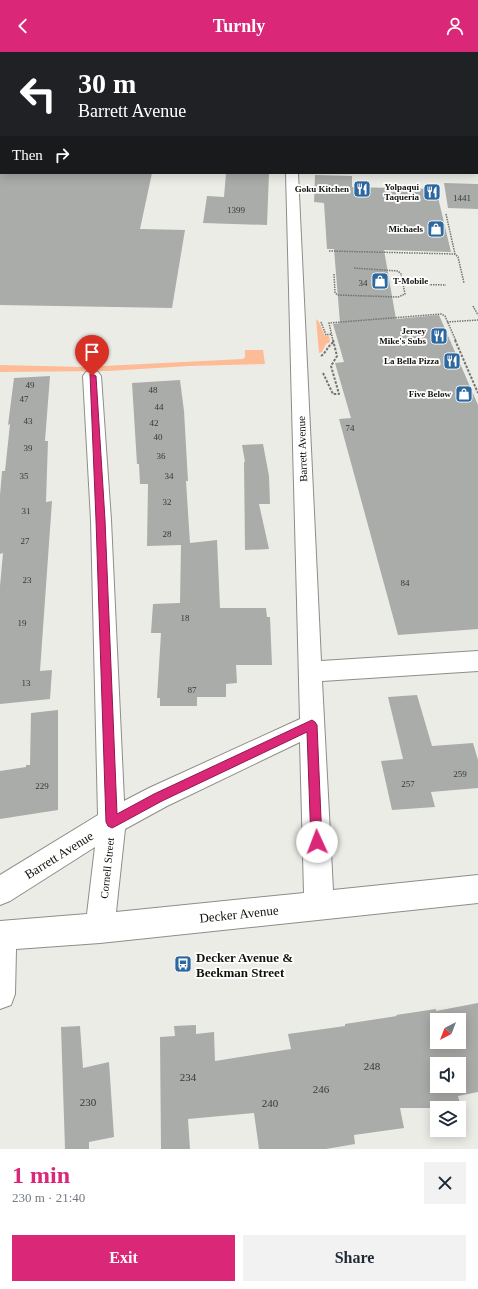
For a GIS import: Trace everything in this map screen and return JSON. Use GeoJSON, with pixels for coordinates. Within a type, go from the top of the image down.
{"type":"FeatureCollection","features":[{"type":"Feature","properties":{"kind":"street","name":"Barrett Avenue"},"geometry":{"type":"LineString","coordinates":[[292,174],[320,905]]}},
{"type":"Feature","properties":{"kind":"street","name":"Cornell Street"},"geometry":{"type":"LineString","coordinates":[[92,376],[101,520],[112,822],[100,928]]}},
{"type":"Feature","properties":{"kind":"street"},"geometry":{"type":"LineString","coordinates":[[310,672],[478,661]]}},
{"type":"Feature","properties":{"kind":"street","name":"Barrett Avenue"},"geometry":{"type":"LineString","coordinates":[[0,891],[112,822],[158,798],[312,725]]}},
{"type":"Feature","properties":{"kind":"street","name":"Decker Avenue"},"geometry":{"type":"LineString","coordinates":[[1,936],[100,928],[478,889]]}},
{"type":"Feature","properties":{"kind":"street"},"geometry":{"type":"LineString","coordinates":[[0,994],[1,936]]}},
{"type":"Feature","properties":{"kind":"path"},"geometry":{"type":"LineString","coordinates":[[446,214],[455,254],[458,257],[464,283]]}},
{"type":"Feature","properties":{"kind":"path"},"geometry":{"type":"LineString","coordinates":[[329,251],[455,254]]}},
{"type":"Feature","properties":{"kind":"path"},"geometry":{"type":"LineString","coordinates":[[334,274],[335,293],[338,295],[402,296],[405,294],[401,274],[398,271],[353,268]]}},
{"type":"Feature","properties":{"kind":"path"},"geometry":{"type":"LineString","coordinates":[[403,284],[446,285]]}},
{"type":"Feature","properties":{"kind":"path"},"geometry":{"type":"LineString","coordinates":[[473,306],[478,315]]}},
{"type":"Feature","properties":{"kind":"path"},"geometry":{"type":"LineString","coordinates":[[322,371],[333,394],[339,394],[331,366],[337,357],[329,323],[438,314],[443,315],[447,322],[478,393]]}},
{"type":"Feature","properties":{"kind":"path"},"geometry":{"type":"LineString","coordinates":[[319,317],[326,335],[332,334]]}},
{"type":"Feature","properties":{"kind":"path"},"geometry":{"type":"LineString","coordinates":[[447,322],[478,320]]}},
{"type":"Feature","properties":{"kind":"path"},"geometry":{"type":"LineString","coordinates":[[316,358],[324,354],[328,345],[334,342]]}},
{"type":"Feature","properties":{"kind":"shaded area"},"geometry":{"type":"Polygon","coordinates":[[[316,319],[319,322],[325,336],[329,336],[330,342],[326,344],[322,352],[319,353],[316,319]]]}},
{"type":"Feature","properties":{"kind":"shaded area"},"geometry":{"type":"Polygon","coordinates":[[[245,350],[263,350],[265,364],[189,366],[108,371],[0,372],[0,365],[83,367],[243,359],[245,357],[245,350]]]}},
{"type":"Feature","properties":{"kind":"building"},"geometry":{"type":"Polygon","coordinates":[[[0,174],[152,174],[140,229],[185,230],[172,308],[0,305],[0,174]]]}},
{"type":"Feature","properties":{"kind":"building"},"geometry":{"type":"Polygon","coordinates":[[[226,174],[269,174],[267,225],[203,223],[207,196],[224,197],[226,174]]]}},
{"type":"Feature","properties":{"kind":"building"},"geometry":{"type":"Polygon","coordinates":[[[315,175],[352,176],[352,187],[436,189],[451,252],[384,250],[396,319],[439,315],[478,405],[478,629],[398,635],[339,419],[351,418],[335,363],[344,362],[333,324],[340,323],[334,249],[327,249],[324,203],[314,202],[315,175]]]}},
{"type":"Feature","properties":{"kind":"building"},"geometry":{"type":"Polygon","coordinates":[[[444,183],[478,184],[478,209],[448,208],[444,183]]]}},
{"type":"Feature","properties":{"kind":"building"},"geometry":{"type":"Polygon","coordinates":[[[50,376],[45,441],[48,441],[46,502],[52,501],[40,671],[52,670],[50,699],[0,704],[0,586],[3,553],[0,554],[0,495],[2,471],[5,471],[10,424],[8,425],[14,378],[50,376]]]}},
{"type":"Feature","properties":{"kind":"building"},"geometry":{"type":"Polygon","coordinates":[[[180,380],[184,411],[190,543],[217,540],[220,608],[266,608],[267,617],[270,617],[272,665],[236,665],[237,683],[226,684],[226,697],[197,697],[197,706],[160,706],[160,698],[157,698],[161,633],[151,633],[153,604],[180,603],[181,545],[147,546],[148,484],[140,484],[139,464],[137,464],[132,383],[180,380]]]}},
{"type":"Feature","properties":{"kind":"building"},"geometry":{"type":"Polygon","coordinates":[[[263,444],[269,476],[270,504],[259,504],[269,549],[245,550],[245,462],[242,445],[263,444]]]}},
{"type":"Feature","properties":{"kind":"building"},"geometry":{"type":"Polygon","coordinates":[[[417,695],[432,746],[473,743],[478,760],[478,788],[431,792],[435,807],[392,810],[381,761],[403,759],[388,697],[417,695]]]}},
{"type":"Feature","properties":{"kind":"building"},"geometry":{"type":"Polygon","coordinates":[[[58,710],[58,810],[0,819],[0,771],[30,765],[31,713],[58,710]]]}},
{"type":"Feature","properties":{"kind":"building"},"geometry":{"type":"Polygon","coordinates":[[[478,1003],[478,1092],[458,1096],[459,1101],[430,1101],[430,1108],[400,1108],[404,1128],[354,1135],[355,1144],[326,1149],[259,1149],[254,1113],[188,1119],[190,1149],[161,1149],[160,1037],[175,1036],[174,1026],[196,1025],[196,1034],[214,1032],[215,1061],[291,1049],[288,1034],[345,1026],[345,1024],[436,1009],[436,1011],[478,1003]]]}},
{"type":"Feature","properties":{"kind":"building"},"geometry":{"type":"Polygon","coordinates":[[[80,1026],[83,1068],[109,1062],[114,1137],[89,1142],[89,1149],[65,1149],[61,1027],[80,1026]]]}},
{"type":"Feature","properties":{"kind":"place","name":"Goku Kitchen"},"geometry":{"type":"Point","coordinates":[362,189]}},
{"type":"Feature","properties":{"kind":"place","name":"Yolpaqui Taqueria"},"geometry":{"type":"Point","coordinates":[432,192]}},
{"type":"Feature","properties":{"kind":"place","name":"Michaels"},"geometry":{"type":"Point","coordinates":[436,229]}},
{"type":"Feature","properties":{"kind":"place","name":"T-Mobile"},"geometry":{"type":"Point","coordinates":[380,281]}},
{"type":"Feature","properties":{"kind":"place","name":"Jersey Mike's Subs"},"geometry":{"type":"Point","coordinates":[439,336]}},
{"type":"Feature","properties":{"kind":"place","name":"La Bella Pizza"},"geometry":{"type":"Point","coordinates":[452,361]}},
{"type":"Feature","properties":{"kind":"place","name":"Five Below"},"geometry":{"type":"Point","coordinates":[464,394]}},
{"type":"Feature","properties":{"kind":"place","name":"Decker Avenue & Beekman Street"},"geometry":{"type":"Point","coordinates":[183,964]}},
{"type":"Feature","properties":{"kind":"route"},"geometry":{"type":"LineString","coordinates":[[92,376],[101,520],[112,822],[158,798],[312,725],[317,842]]}}]}
